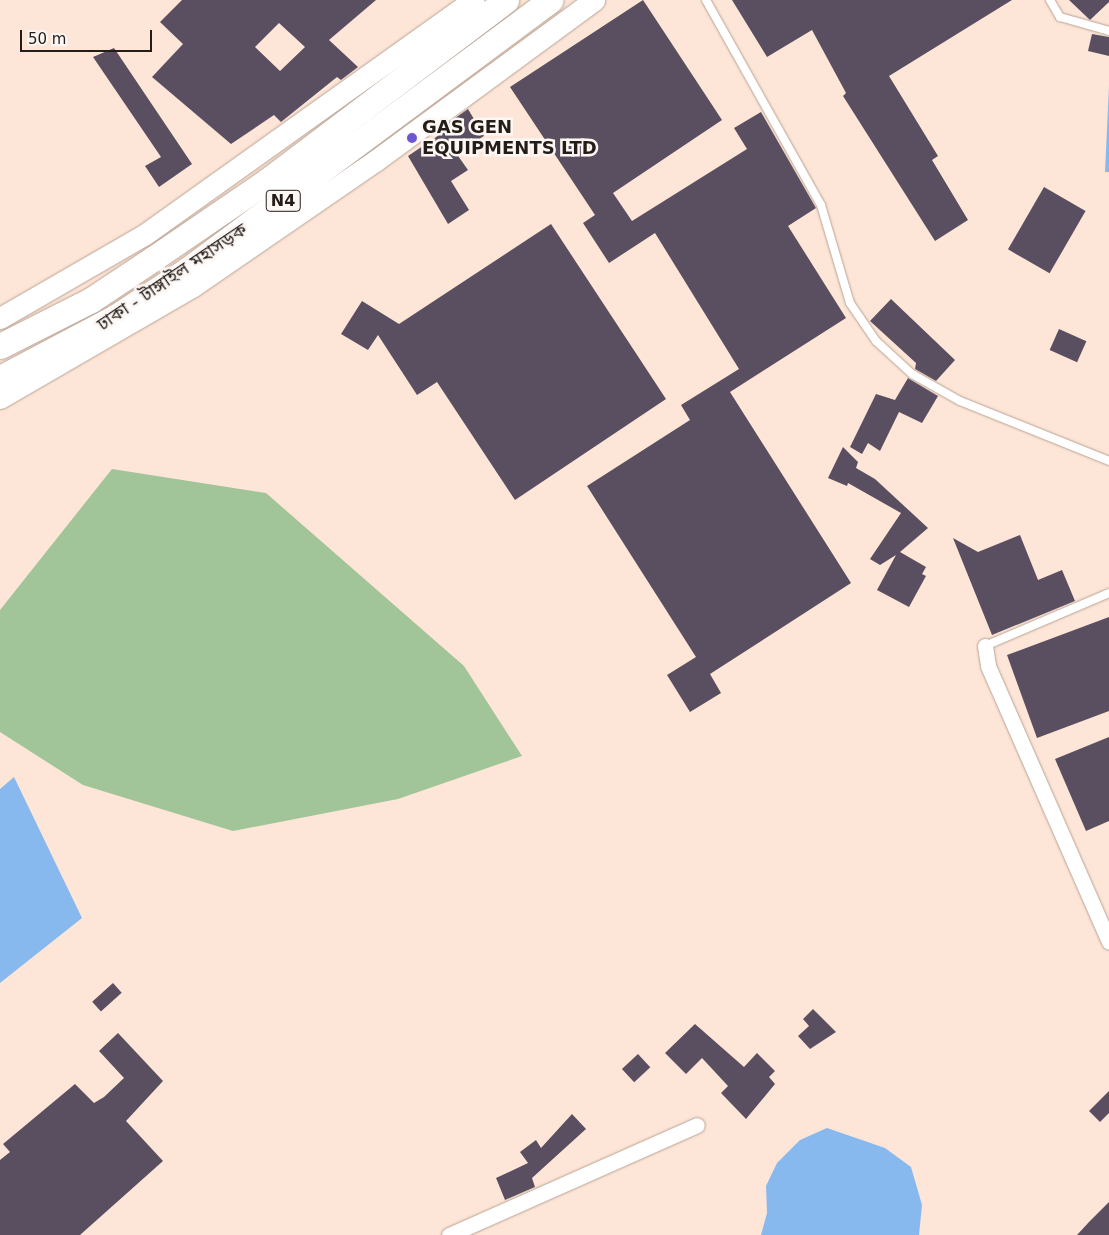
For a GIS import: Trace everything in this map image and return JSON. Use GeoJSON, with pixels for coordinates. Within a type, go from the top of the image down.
{"type":"FeatureCollection","features":[{"type":"Feature","properties":{"kind":"highway","name":"ঢাকা - টাঙ্গাইল মহাসড়ক"},"geometry":{"type":"LineString","coordinates":[[0,346],[91,300],[154,258],[267,180],[506,0]]}},
{"type":"Feature","properties":{"kind":"highway","name":"ঢাকা - টাঙ্গাইল মহাসড়ক"},"geometry":{"type":"LineString","coordinates":[[0,378],[117,316],[187,270],[551,0]]}},
{"type":"Feature","properties":{"kind":"main road"},"geometry":{"type":"LineString","coordinates":[[0,318],[144,235],[474,0]]}},
{"type":"Feature","properties":{"kind":"main road"},"geometry":{"type":"LineString","coordinates":[[0,398],[193,286],[374,161],[594,0]]}},
{"type":"Feature","properties":{"kind":"street"},"geometry":{"type":"LineString","coordinates":[[985,646],[988,666],[1109,942]]}},
{"type":"Feature","properties":{"kind":"street"},"geometry":{"type":"LineString","coordinates":[[449,1235],[697,1124]]}},
{"type":"Feature","properties":{"kind":"lane"},"geometry":{"type":"LineString","coordinates":[[706,0],[822,205],[850,303],[876,341],[912,374],[960,401],[1109,461]]}},
{"type":"Feature","properties":{"kind":"lane"},"geometry":{"type":"LineString","coordinates":[[1050,0],[1060,18],[1109,31]]}},
{"type":"Feature","properties":{"kind":"lane"},"geometry":{"type":"LineString","coordinates":[[985,646],[1109,593]]}},
{"type":"Feature","properties":{"kind":"green space"},"geometry":{"type":"Polygon","coordinates":[[[112,469],[266,493],[464,666],[522,756],[398,799],[233,831],[83,785],[0,732],[0,610],[112,469]]]}},
{"type":"Feature","properties":{"kind":"water"},"geometry":{"type":"Polygon","coordinates":[[[1109,86],[1109,172],[1105,172],[1109,86]]]}},
{"type":"Feature","properties":{"kind":"water"},"geometry":{"type":"Polygon","coordinates":[[[14,777],[82,918],[0,983],[0,789],[14,777]]]}},
{"type":"Feature","properties":{"kind":"water"},"geometry":{"type":"Polygon","coordinates":[[[827,1128],[885,1148],[911,1167],[922,1205],[919,1235],[761,1235],[767,1213],[766,1186],[777,1163],[800,1140],[827,1128]]]}},
{"type":"Feature","properties":{"kind":"building"},"geometry":{"type":"Polygon","coordinates":[[[182,0],[376,0],[329,40],[358,67],[341,80],[337,77],[281,122],[274,115],[231,144],[152,77],[183,44],[160,22],[182,0]],[[279,23],[255,47],[280,71],[305,47],[279,23]]]}},
{"type":"Feature","properties":{"kind":"building"},"geometry":{"type":"Polygon","coordinates":[[[643,0],[722,120],[613,193],[632,221],[747,149],[734,128],[761,112],[816,208],[788,226],[846,318],[730,392],[851,583],[710,674],[721,693],[690,712],[667,675],[696,657],[587,486],[690,420],[681,405],[739,369],[655,233],[609,263],[583,223],[595,215],[510,87],[643,0]]]}},
{"type":"Feature","properties":{"kind":"building"},"geometry":{"type":"Polygon","coordinates":[[[732,0],[1012,0],[889,76],[938,156],[932,160],[968,220],[935,241],[843,96],[846,93],[812,30],[767,57],[732,0]]]}},
{"type":"Feature","properties":{"kind":"building"},"geometry":{"type":"Polygon","coordinates":[[[1069,0],[1109,0],[1109,2],[1090,20],[1069,0]]]}},
{"type":"Feature","properties":{"kind":"building"},"geometry":{"type":"Polygon","coordinates":[[[1092,34],[1109,37],[1109,56],[1088,51],[1092,34]]]}},
{"type":"Feature","properties":{"kind":"building"},"geometry":{"type":"Polygon","coordinates":[[[114,48],[192,164],[159,187],[145,166],[161,157],[93,57],[114,48]]]}},
{"type":"Feature","properties":{"kind":"building"},"geometry":{"type":"Polygon","coordinates":[[[468,109],[484,136],[456,153],[468,170],[451,181],[469,210],[448,224],[408,156],[448,129],[445,125],[468,109]]]}},
{"type":"Feature","properties":{"kind":"building"},"geometry":{"type":"Polygon","coordinates":[[[1044,187],[1086,211],[1050,273],[1008,249],[1044,187]]]}},
{"type":"Feature","properties":{"kind":"building"},"geometry":{"type":"Polygon","coordinates":[[[551,224],[666,399],[515,500],[437,382],[417,395],[378,335],[368,350],[341,334],[362,301],[399,324],[551,224]]]}},
{"type":"Feature","properties":{"kind":"building"},"geometry":{"type":"Polygon","coordinates":[[[891,299],[955,360],[936,381],[915,369],[916,363],[870,321],[891,299]]]}},
{"type":"Feature","properties":{"kind":"building"},"geometry":{"type":"Polygon","coordinates":[[[1059,329],[1086,341],[1077,362],[1050,350],[1059,329]]]}},
{"type":"Feature","properties":{"kind":"building"},"geometry":{"type":"Polygon","coordinates":[[[908,378],[938,396],[922,423],[899,412],[880,451],[868,443],[862,454],[850,447],[876,394],[895,400],[908,378]]]}},
{"type":"Feature","properties":{"kind":"building"},"geometry":{"type":"Polygon","coordinates":[[[843,447],[858,462],[856,468],[875,479],[928,528],[900,552],[926,567],[922,574],[926,576],[909,607],[877,590],[896,555],[880,565],[870,559],[901,513],[848,483],[847,486],[828,478],[843,447]]]}},
{"type":"Feature","properties":{"kind":"building"},"geometry":{"type":"Polygon","coordinates":[[[1020,535],[1038,580],[1062,570],[1075,601],[992,635],[953,538],[978,552],[1020,535]]]}},
{"type":"Feature","properties":{"kind":"building"},"geometry":{"type":"Polygon","coordinates":[[[1109,617],[1109,711],[1037,738],[1007,655],[1109,617]]]}},
{"type":"Feature","properties":{"kind":"building"},"geometry":{"type":"Polygon","coordinates":[[[1109,737],[1109,821],[1086,831],[1055,759],[1109,737]]]}},
{"type":"Feature","properties":{"kind":"building"},"geometry":{"type":"Polygon","coordinates":[[[113,983],[122,993],[101,1011],[92,1002],[113,983]]]}},
{"type":"Feature","properties":{"kind":"building"},"geometry":{"type":"Polygon","coordinates":[[[813,1009],[836,1032],[810,1049],[798,1036],[809,1026],[803,1019],[813,1009]]]}},
{"type":"Feature","properties":{"kind":"building"},"geometry":{"type":"Polygon","coordinates":[[[695,1024],[744,1067],[757,1053],[775,1071],[769,1077],[775,1084],[746,1119],[721,1093],[728,1086],[702,1058],[686,1074],[665,1053],[695,1024]]]}},
{"type":"Feature","properties":{"kind":"building"},"geometry":{"type":"Polygon","coordinates":[[[118,1033],[163,1081],[126,1121],[163,1161],[80,1235],[0,1235],[0,1160],[10,1152],[3,1144],[75,1084],[94,1103],[104,1097],[124,1078],[99,1051],[118,1033]]]}},
{"type":"Feature","properties":{"kind":"building"},"geometry":{"type":"Polygon","coordinates":[[[638,1054],[650,1067],[634,1082],[622,1069],[638,1054]]]}},
{"type":"Feature","properties":{"kind":"building"},"geometry":{"type":"Polygon","coordinates":[[[1109,1091],[1109,1113],[1100,1122],[1089,1111],[1109,1091]]]}},
{"type":"Feature","properties":{"kind":"building"},"geometry":{"type":"Polygon","coordinates":[[[572,1114],[586,1129],[532,1178],[535,1187],[505,1200],[496,1178],[528,1163],[520,1152],[536,1140],[541,1148],[572,1114]]]}},
{"type":"Feature","properties":{"kind":"building"},"geometry":{"type":"Polygon","coordinates":[[[1109,1202],[1109,1235],[1077,1235],[1089,1222],[1109,1202]]]}},
{"type":"Feature","properties":{"kind":"place","name":"GAS GEN EQUIPMENTS LTD"},"geometry":{"type":"Point","coordinates":[412,138]}}]}
